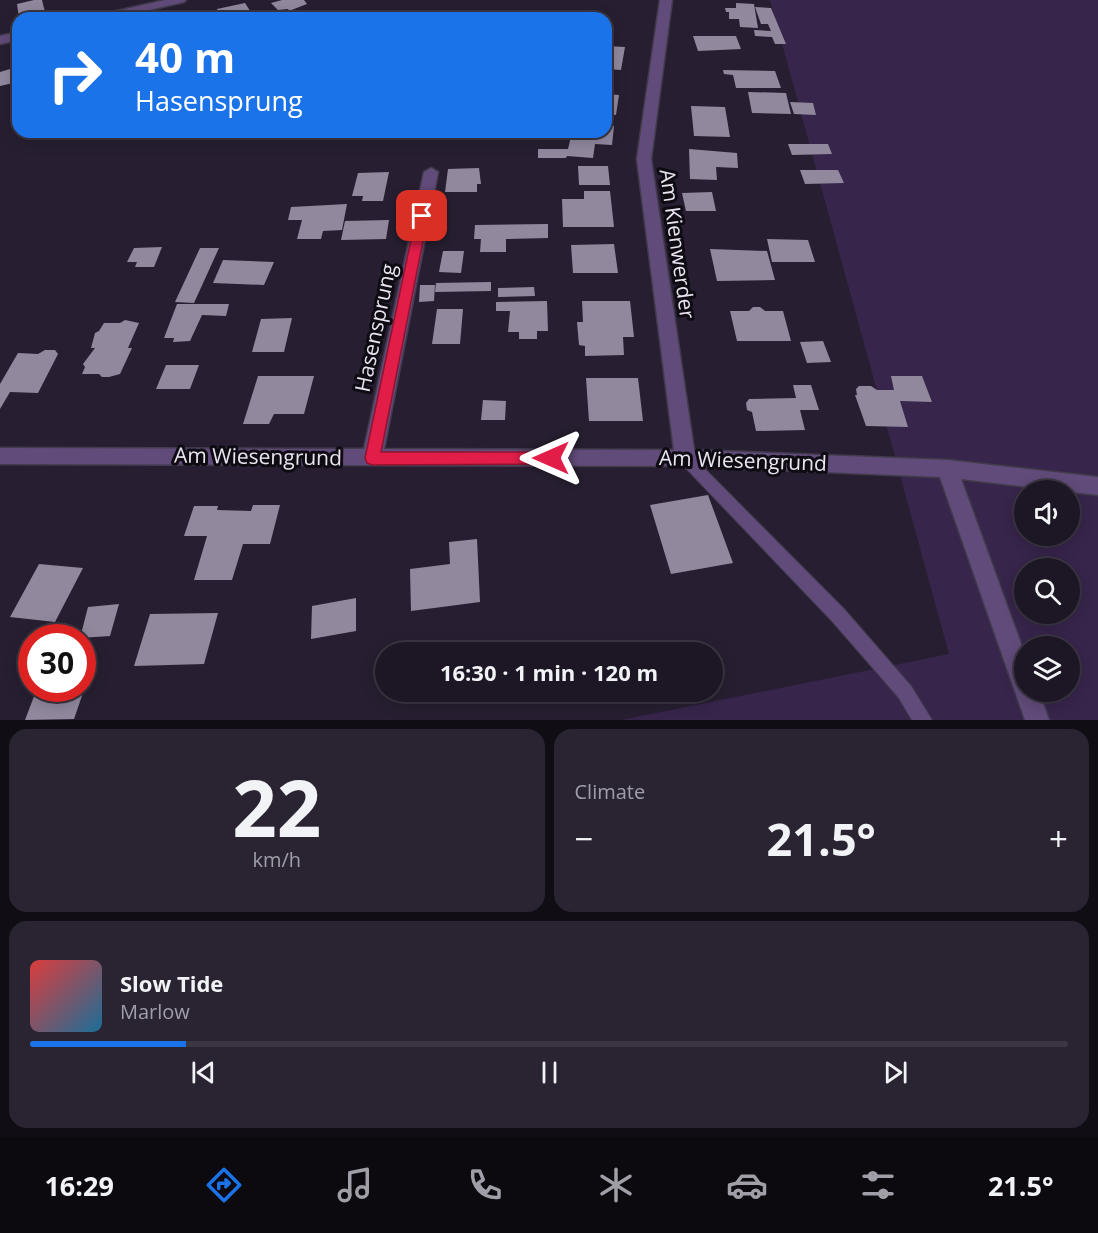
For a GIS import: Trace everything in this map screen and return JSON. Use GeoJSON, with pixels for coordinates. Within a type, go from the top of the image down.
{"type":"FeatureCollection","features":[{"type":"Feature","properties":{"kind":"street"},"geometry":{"type":"LineString","coordinates":[[126,12],[180,0]]}},
{"type":"Feature","properties":{"kind":"street","name":"Am Kienwerder"},"geometry":{"type":"LineString","coordinates":[[666,0],[644,159],[685,458]]}},
{"type":"Feature","properties":{"kind":"street","name":"Hasensprung"},"geometry":{"type":"LineString","coordinates":[[372,458],[431,172]]}},
{"type":"Feature","properties":{"kind":"street","name":"Am Wiesengrund"},"geometry":{"type":"LineString","coordinates":[[0,456],[685,458],[947,469],[1098,486]]}},
{"type":"Feature","properties":{"kind":"street"},"geometry":{"type":"LineString","coordinates":[[947,469],[1014,656]]}},
{"type":"Feature","properties":{"kind":"street"},"geometry":{"type":"LineString","coordinates":[[1031,702],[1037,720]]}},
{"type":"Feature","properties":{"kind":"lane"},"geometry":{"type":"LineString","coordinates":[[685,458],[838,615],[905,692],[923,720]]}},
{"type":"Feature","properties":{"kind":"shaded area"},"geometry":{"type":"Polygon","coordinates":[[[770,0],[1098,0],[1098,720],[621,720],[710,702],[723,702],[723,699],[949,654],[770,0]]]}},
{"type":"Feature","properties":{"kind":"building"},"geometry":{"type":"Polygon","coordinates":[[[42,0],[45,12],[18,12],[17,4],[42,0]]]}},
{"type":"Feature","properties":{"kind":"building"},"geometry":{"type":"Polygon","coordinates":[[[282,0],[304,0],[307,4],[289,11],[288,9],[278,10],[271,3],[282,0]]]}},
{"type":"Feature","properties":{"kind":"building"},"geometry":{"type":"Polygon","coordinates":[[[245,3],[251,12],[217,12],[217,9],[245,3]]]}},
{"type":"Feature","properties":{"kind":"building"},"geometry":{"type":"Polygon","coordinates":[[[736,3],[754,4],[758,28],[740,27],[739,19],[729,19],[729,12],[726,12],[725,8],[736,8],[736,3]]]}},
{"type":"Feature","properties":{"kind":"building"},"geometry":{"type":"Polygon","coordinates":[[[755,7],[771,8],[786,44],[775,44],[772,37],[755,36],[754,30],[771,31],[768,24],[761,24],[755,7]]]}},
{"type":"Feature","properties":{"kind":"building"},"geometry":{"type":"Polygon","coordinates":[[[693,36],[736,36],[741,49],[698,51],[693,36]]]}},
{"type":"Feature","properties":{"kind":"building"},"geometry":{"type":"Polygon","coordinates":[[[612,46],[625,47],[621,70],[612,69],[612,46]]]}},
{"type":"Feature","properties":{"kind":"building"},"geometry":{"type":"Polygon","coordinates":[[[10,69],[12,83],[0,86],[0,72],[10,69]]]}},
{"type":"Feature","properties":{"kind":"building"},"geometry":{"type":"Polygon","coordinates":[[[723,70],[775,71],[781,88],[736,88],[733,75],[724,74],[723,70]]]}},
{"type":"Feature","properties":{"kind":"building"},"geometry":{"type":"Polygon","coordinates":[[[748,92],[786,93],[791,114],[752,113],[748,92]]]}},
{"type":"Feature","properties":{"kind":"building"},"geometry":{"type":"Polygon","coordinates":[[[612,94],[619,95],[616,115],[612,115],[612,94]]]}},
{"type":"Feature","properties":{"kind":"building"},"geometry":{"type":"Polygon","coordinates":[[[790,102],[813,103],[816,115],[794,114],[790,102]]]}},
{"type":"Feature","properties":{"kind":"building"},"geometry":{"type":"Polygon","coordinates":[[[691,106],[725,107],[730,137],[694,136],[691,106]]]}},
{"type":"Feature","properties":{"kind":"building"},"geometry":{"type":"Polygon","coordinates":[[[612,126],[614,126],[612,145],[595,144],[593,158],[567,156],[566,158],[538,158],[538,149],[568,149],[571,138],[612,138],[612,126]]]}},
{"type":"Feature","properties":{"kind":"building"},"geometry":{"type":"Polygon","coordinates":[[[788,144],[828,144],[832,154],[792,155],[788,144]]]}},
{"type":"Feature","properties":{"kind":"building"},"geometry":{"type":"Polygon","coordinates":[[[689,149],[737,153],[738,168],[716,167],[717,180],[690,179],[689,149]]]}},
{"type":"Feature","properties":{"kind":"building"},"geometry":{"type":"Polygon","coordinates":[[[578,166],[608,166],[610,185],[579,185],[578,166]]]}},
{"type":"Feature","properties":{"kind":"building"},"geometry":{"type":"Polygon","coordinates":[[[479,168],[481,184],[477,184],[477,192],[445,192],[448,169],[479,168]]]}},
{"type":"Feature","properties":{"kind":"building"},"geometry":{"type":"Polygon","coordinates":[[[800,170],[838,170],[844,183],[805,184],[800,170]]]}},
{"type":"Feature","properties":{"kind":"building"},"geometry":{"type":"Polygon","coordinates":[[[389,172],[383,201],[362,201],[363,196],[352,196],[358,173],[389,172]]]}},
{"type":"Feature","properties":{"kind":"building"},"geometry":{"type":"Polygon","coordinates":[[[584,191],[610,191],[614,227],[563,227],[562,199],[584,199],[584,191]]]}},
{"type":"Feature","properties":{"kind":"building"},"geometry":{"type":"Polygon","coordinates":[[[712,192],[716,211],[686,211],[682,193],[712,192]]]}},
{"type":"Feature","properties":{"kind":"building"},"geometry":{"type":"Polygon","coordinates":[[[347,204],[342,230],[323,231],[321,239],[297,239],[302,220],[288,220],[291,207],[347,204]]]}},
{"type":"Feature","properties":{"kind":"building"},"geometry":{"type":"Polygon","coordinates":[[[389,220],[386,239],[341,240],[345,221],[389,220]]]}},
{"type":"Feature","properties":{"kind":"building"},"geometry":{"type":"Polygon","coordinates":[[[548,224],[548,238],[506,239],[506,252],[480,252],[481,239],[474,239],[475,225],[548,224]]]}},
{"type":"Feature","properties":{"kind":"building"},"geometry":{"type":"Polygon","coordinates":[[[767,239],[808,240],[815,262],[772,262],[767,239]]]}},
{"type":"Feature","properties":{"kind":"building"},"geometry":{"type":"Polygon","coordinates":[[[614,244],[618,273],[573,273],[571,245],[614,244]]]}},
{"type":"Feature","properties":{"kind":"building"},"geometry":{"type":"Polygon","coordinates":[[[162,247],[154,267],[135,267],[137,262],[127,262],[134,248],[162,247]]]}},
{"type":"Feature","properties":{"kind":"building"},"geometry":{"type":"Polygon","coordinates":[[[200,248],[219,248],[194,303],[175,302],[200,248]]]}},
{"type":"Feature","properties":{"kind":"building"},"geometry":{"type":"Polygon","coordinates":[[[710,249],[767,251],[775,280],[717,281],[710,249]]]}},
{"type":"Feature","properties":{"kind":"building"},"geometry":{"type":"Polygon","coordinates":[[[443,251],[464,251],[461,273],[439,272],[443,251]]]}},
{"type":"Feature","properties":{"kind":"building"},"geometry":{"type":"Polygon","coordinates":[[[223,260],[274,262],[264,285],[213,283],[223,260]]]}},
{"type":"Feature","properties":{"kind":"building"},"geometry":{"type":"Polygon","coordinates":[[[491,282],[491,291],[435,292],[436,283],[491,282]]]}},
{"type":"Feature","properties":{"kind":"building"},"geometry":{"type":"Polygon","coordinates":[[[420,285],[435,285],[434,301],[419,302],[420,285]]]}},
{"type":"Feature","properties":{"kind":"building"},"geometry":{"type":"Polygon","coordinates":[[[534,287],[535,296],[498,297],[498,288],[534,287]]]}},
{"type":"Feature","properties":{"kind":"building"},"geometry":{"type":"Polygon","coordinates":[[[547,301],[548,331],[537,331],[537,339],[519,339],[519,332],[508,332],[510,311],[496,311],[496,302],[547,301]]]}},
{"type":"Feature","properties":{"kind":"building"},"geometry":{"type":"Polygon","coordinates":[[[582,301],[630,301],[634,337],[623,337],[624,355],[585,356],[585,346],[579,345],[577,322],[583,322],[582,301]]]}},
{"type":"Feature","properties":{"kind":"building"},"geometry":{"type":"Polygon","coordinates":[[[177,304],[229,304],[226,316],[202,315],[190,341],[173,342],[174,338],[164,338],[177,304]]]}},
{"type":"Feature","properties":{"kind":"building"},"geometry":{"type":"Polygon","coordinates":[[[753,307],[760,307],[765,311],[783,311],[791,341],[737,341],[730,311],[749,311],[753,307]]]}},
{"type":"Feature","properties":{"kind":"building"},"geometry":{"type":"Polygon","coordinates":[[[437,309],[463,309],[460,344],[432,344],[437,309]]]}},
{"type":"Feature","properties":{"kind":"building"},"geometry":{"type":"Polygon","coordinates":[[[292,318],[284,352],[252,352],[261,319],[292,318]]]}},
{"type":"Feature","properties":{"kind":"building"},"geometry":{"type":"Polygon","coordinates":[[[125,320],[139,323],[128,348],[132,348],[120,374],[102,377],[99,374],[82,374],[85,367],[83,364],[95,348],[91,348],[95,333],[104,323],[120,323],[125,320]]]}},
{"type":"Feature","properties":{"kind":"building"},"geometry":{"type":"Polygon","coordinates":[[[823,341],[831,362],[807,363],[800,342],[823,341]]]}},
{"type":"Feature","properties":{"kind":"building"},"geometry":{"type":"Polygon","coordinates":[[[45,350],[55,350],[58,354],[38,393],[10,392],[0,409],[0,384],[18,353],[38,354],[45,350]]]}},
{"type":"Feature","properties":{"kind":"building"},"geometry":{"type":"Polygon","coordinates":[[[166,365],[199,365],[190,389],[156,389],[166,365]]]}},
{"type":"Feature","properties":{"kind":"building"},"geometry":{"type":"Polygon","coordinates":[[[258,376],[314,376],[304,414],[274,414],[269,424],[243,424],[258,376]]]}},
{"type":"Feature","properties":{"kind":"building"},"geometry":{"type":"Polygon","coordinates":[[[891,376],[922,376],[932,402],[900,401],[908,427],[866,426],[855,395],[857,395],[856,389],[859,386],[871,386],[877,390],[894,390],[891,376]]]}},
{"type":"Feature","properties":{"kind":"building"},"geometry":{"type":"Polygon","coordinates":[[[586,378],[638,378],[643,421],[589,421],[586,378]]]}},
{"type":"Feature","properties":{"kind":"building"},"geometry":{"type":"Polygon","coordinates":[[[793,385],[811,385],[819,410],[800,410],[805,430],[756,431],[752,412],[747,410],[746,403],[749,399],[796,398],[793,385]]]}},
{"type":"Feature","properties":{"kind":"building"},"geometry":{"type":"Polygon","coordinates":[[[483,400],[506,401],[505,420],[481,420],[483,400]]]}},
{"type":"Feature","properties":{"kind":"building"},"geometry":{"type":"Polygon","coordinates":[[[708,495],[733,563],[671,574],[650,505],[708,495]]]}},
{"type":"Feature","properties":{"kind":"building"},"geometry":{"type":"Polygon","coordinates":[[[253,505],[280,505],[270,544],[243,544],[232,580],[194,580],[207,536],[184,536],[194,506],[218,506],[217,510],[251,511],[253,505]]]}},
{"type":"Feature","properties":{"kind":"building"},"geometry":{"type":"Polygon","coordinates":[[[477,539],[480,602],[411,611],[410,569],[450,564],[449,542],[477,539]]]}},
{"type":"Feature","properties":{"kind":"building"},"geometry":{"type":"Polygon","coordinates":[[[39,564],[83,568],[55,622],[10,617],[39,564]]]}},
{"type":"Feature","properties":{"kind":"building"},"geometry":{"type":"Polygon","coordinates":[[[356,598],[356,631],[311,639],[312,606],[356,598]]]}},
{"type":"Feature","properties":{"kind":"building"},"geometry":{"type":"Polygon","coordinates":[[[119,604],[110,636],[96,637],[96,624],[84,624],[88,607],[119,604]]]}},
{"type":"Feature","properties":{"kind":"building"},"geometry":{"type":"Polygon","coordinates":[[[218,613],[204,664],[134,666],[150,614],[218,613]]]}},
{"type":"Feature","properties":{"kind":"building"},"geometry":{"type":"Polygon","coordinates":[[[32,702],[80,702],[74,719],[25,720],[32,702]]]}},
{"type":"Feature","properties":{"kind":"route"},"geometry":{"type":"LineString","coordinates":[[422,216],[372,458],[551,458]]}}]}
